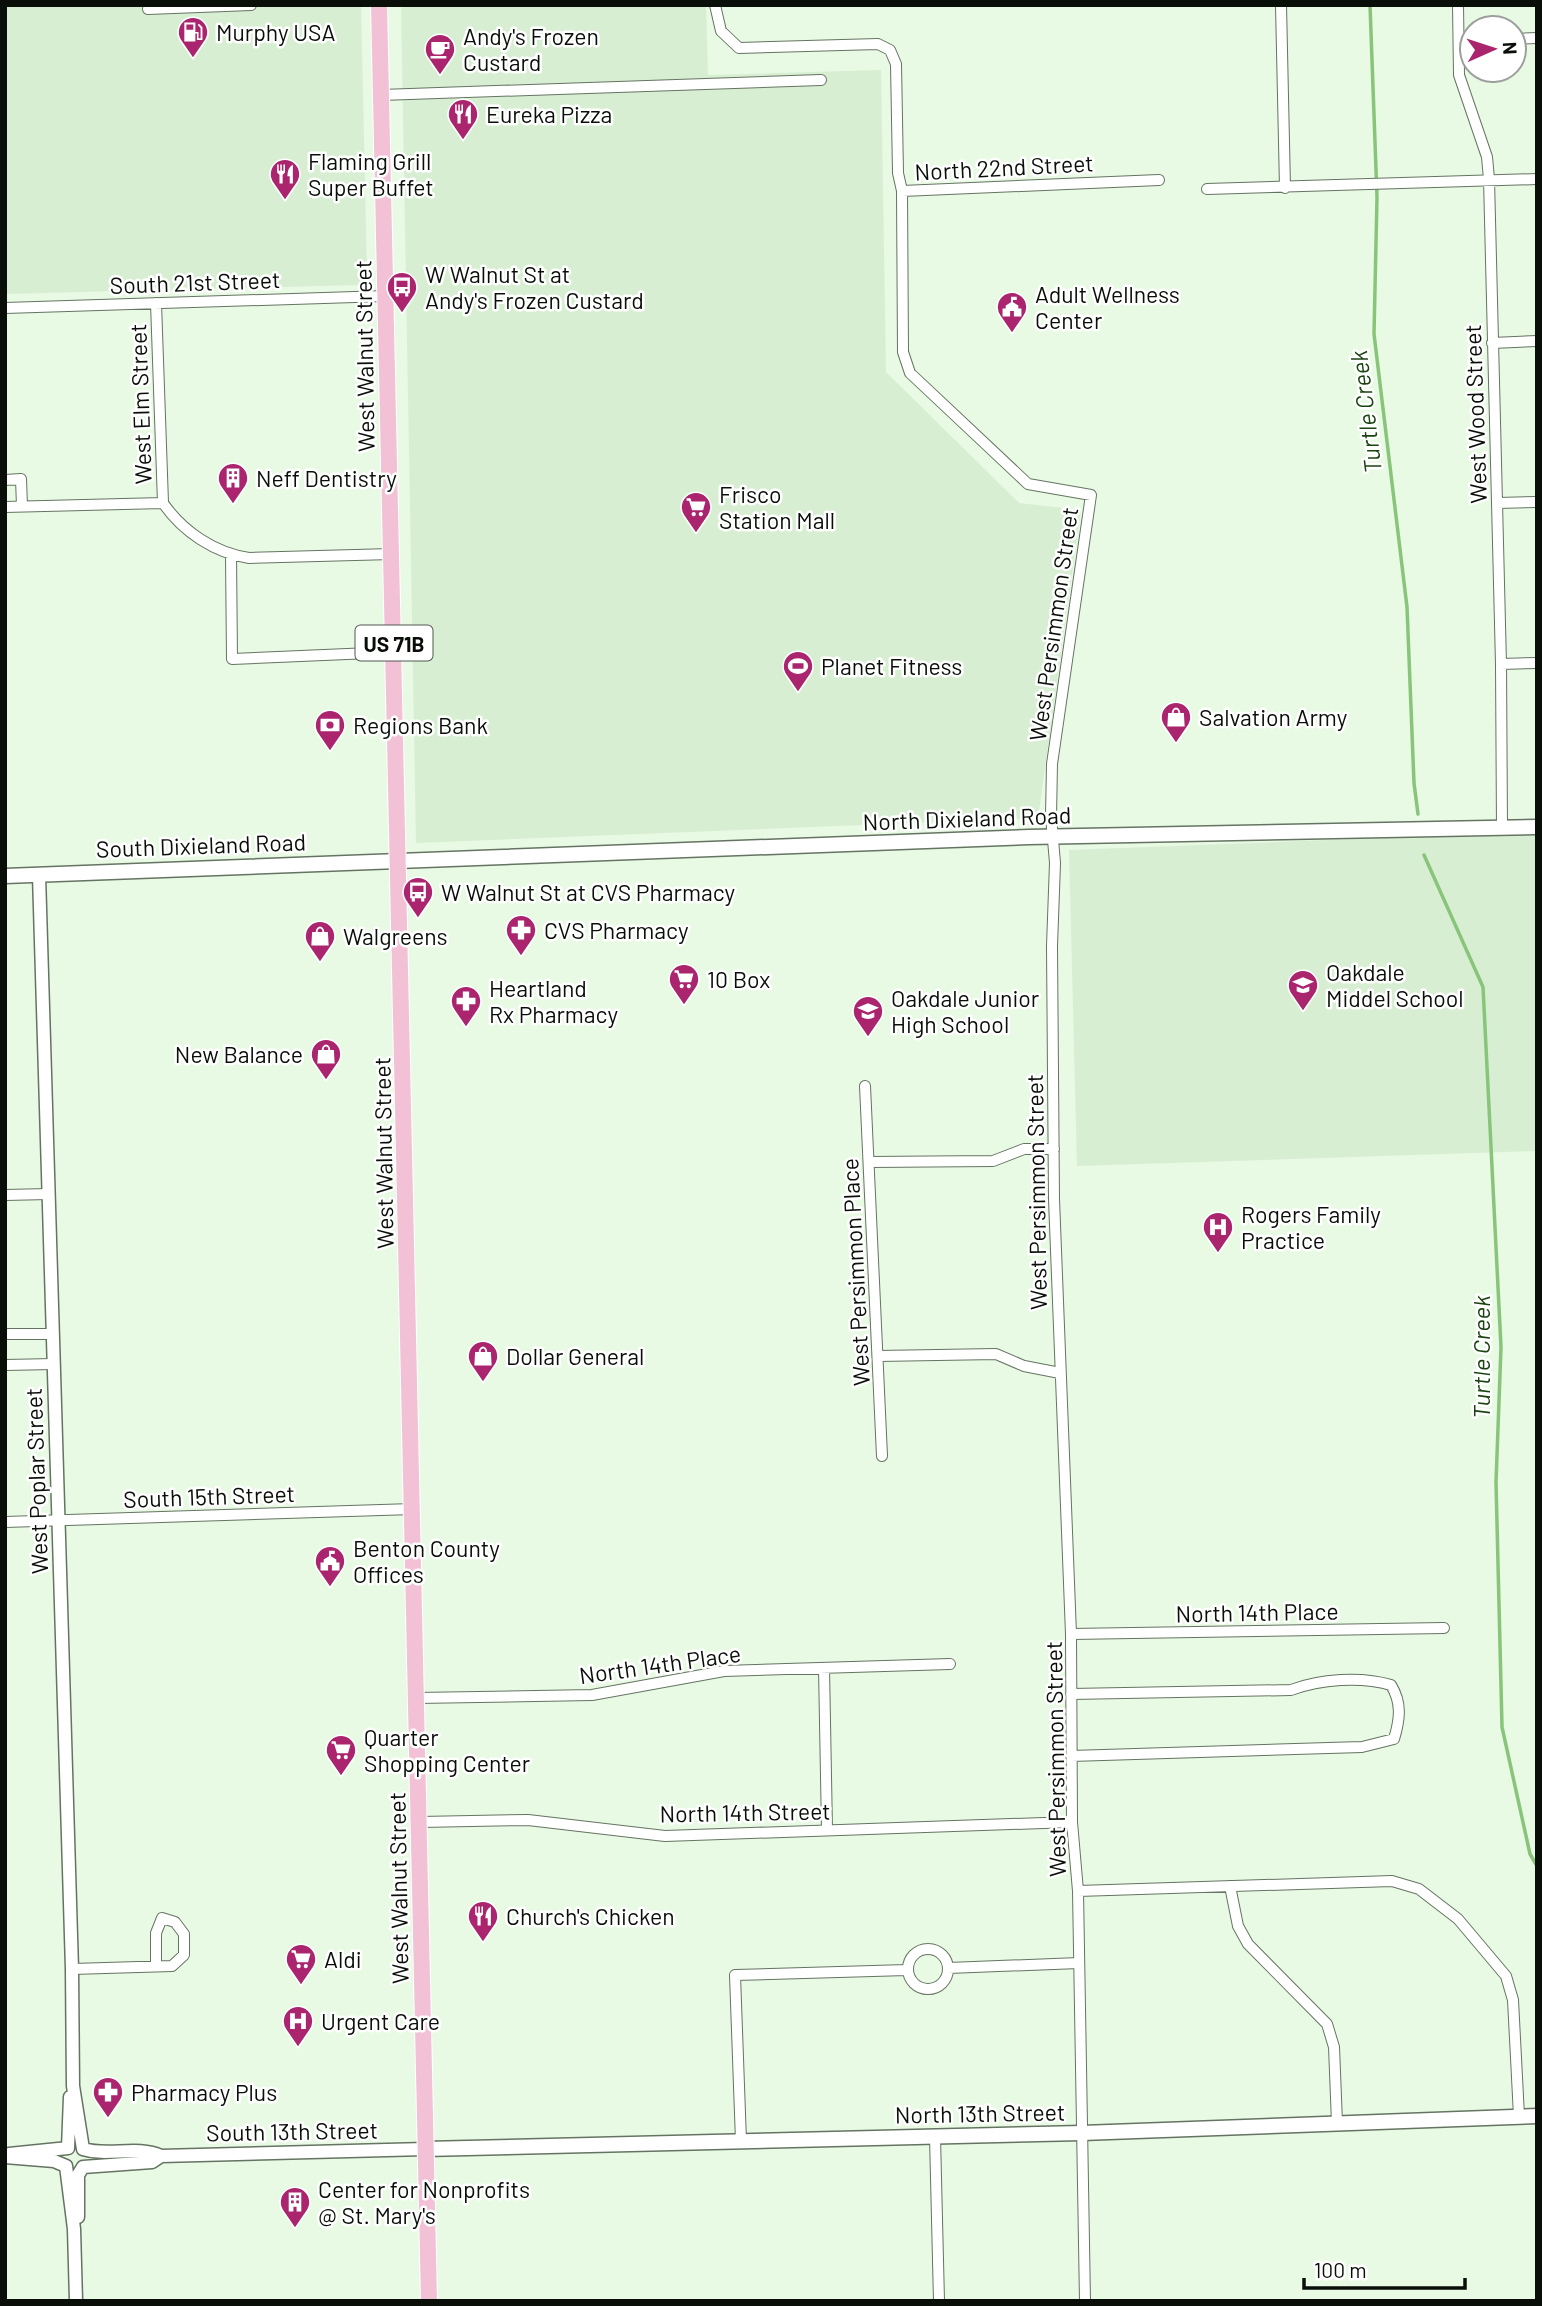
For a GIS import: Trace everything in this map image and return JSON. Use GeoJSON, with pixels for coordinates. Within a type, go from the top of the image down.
{"type":"FeatureCollection","features":[{"type":"Feature","properties":{"kind":"main road","name":"West Walnut Street"},"geometry":{"type":"LineString","coordinates":[[379,5],[429,2301]]}},
{"type":"Feature","properties":{"kind":"main road","name":"North Dixieland Road"},"geometry":{"type":"LineString","coordinates":[[399,859],[1052,837],[1537,827]]}},
{"type":"Feature","properties":{"kind":"main road","name":"South Dixieland Road"},"geometry":{"type":"LineString","coordinates":[[5,876],[399,859]]}},
{"type":"Feature","properties":{"kind":"main road","name":"North 13th Street"},"geometry":{"type":"LineString","coordinates":[[425,2149],[1082,2133],[1537,2116]]}},
{"type":"Feature","properties":{"kind":"street"},"geometry":{"type":"LineString","coordinates":[[148,9],[251,5]]}},
{"type":"Feature","properties":{"kind":"street","name":"North 22nd Street"},"geometry":{"type":"LineString","coordinates":[[715,5],[721,31],[739,48],[878,44],[890,50],[896,64],[898,173],[902,191],[1159,180]]}},
{"type":"Feature","properties":{"kind":"street"},"geometry":{"type":"LineString","coordinates":[[1281,5],[1285,188]]}},
{"type":"Feature","properties":{"kind":"street"},"geometry":{"type":"LineString","coordinates":[[381,95],[821,80]]}},
{"type":"Feature","properties":{"kind":"street","name":"West Wood Street"},"geometry":{"type":"LineString","coordinates":[[1462,84],[1487,157],[1489,179],[1502,664],[1502,827]]}},
{"type":"Feature","properties":{"kind":"street"},"geometry":{"type":"LineString","coordinates":[[1207,189],[1537,179]]}},
{"type":"Feature","properties":{"kind":"street","name":"West Persimmon Street"},"geometry":{"type":"LineString","coordinates":[[902,191],[904,352],[910,373],[1028,484],[1091,495],[1052,764],[1052,837],[1055,863],[1052,946],[1054,1149],[1071,1634],[1072,1822],[1079,1963],[1085,2301]]}},
{"type":"Feature","properties":{"kind":"street","name":"South 21st Street"},"geometry":{"type":"LineString","coordinates":[[5,308],[386,296]]}},
{"type":"Feature","properties":{"kind":"street","name":"West Elm Street"},"geometry":{"type":"LineString","coordinates":[[156,303],[163,503]]}},
{"type":"Feature","properties":{"kind":"street"},"geometry":{"type":"LineString","coordinates":[[1492,343],[1537,341]]}},
{"type":"Feature","properties":{"kind":"street"},"geometry":{"type":"LineString","coordinates":[[5,480],[21,479],[22,506]]}},
{"type":"Feature","properties":{"kind":"street"},"geometry":{"type":"LineString","coordinates":[[1497,503],[1537,502]]}},
{"type":"Feature","properties":{"kind":"street"},"geometry":{"type":"LineString","coordinates":[[5,507],[163,503],[176,520],[194,534],[231,555],[249,558],[392,554]]}},
{"type":"Feature","properties":{"kind":"street"},"geometry":{"type":"LineString","coordinates":[[231,555],[232,659],[394,652]]}},
{"type":"Feature","properties":{"kind":"street"},"geometry":{"type":"LineString","coordinates":[[1502,664],[1537,663]]}},
{"type":"Feature","properties":{"kind":"street","name":"West Poplar Street"},"geometry":{"type":"LineString","coordinates":[[39,875],[72,1969],[73,2086],[83,2150]]}},
{"type":"Feature","properties":{"kind":"street","name":"West Persimmon Place"},"geometry":{"type":"LineString","coordinates":[[866,1086],[882,1456]]}},
{"type":"Feature","properties":{"kind":"street"},"geometry":{"type":"LineString","coordinates":[[869,1162],[993,1161],[1024,1149],[1054,1149]]}},
{"type":"Feature","properties":{"kind":"street"},"geometry":{"type":"LineString","coordinates":[[5,1195],[48,1194]]}},
{"type":"Feature","properties":{"kind":"street"},"geometry":{"type":"LineString","coordinates":[[5,1334],[53,1334]]}},
{"type":"Feature","properties":{"kind":"street"},"geometry":{"type":"LineString","coordinates":[[878,1356],[996,1354],[1024,1366],[1060,1373]]}},
{"type":"Feature","properties":{"kind":"street"},"geometry":{"type":"LineString","coordinates":[[5,1365],[54,1364]]}},
{"type":"Feature","properties":{"kind":"street","name":"South 15th Street"},"geometry":{"type":"LineString","coordinates":[[5,1522],[413,1509]]}},
{"type":"Feature","properties":{"kind":"street","name":"North 14th Place"},"geometry":{"type":"LineString","coordinates":[[1071,1634],[1444,1628]]}},
{"type":"Feature","properties":{"kind":"street","name":"North 14th Place"},"geometry":{"type":"LineString","coordinates":[[416,1698],[592,1695],[724,1671],[950,1664]]}},
{"type":"Feature","properties":{"kind":"street"},"geometry":{"type":"LineString","coordinates":[[824,1668],[827,1830]]}},
{"type":"Feature","properties":{"kind":"street"},"geometry":{"type":"LineString","coordinates":[[1071,1694],[1291,1690],[1310,1682],[1375,1680],[1391,1685],[1398,1697],[1400,1721],[1394,1739],[1362,1747],[1072,1756]]}},
{"type":"Feature","properties":{"kind":"street","name":"North 14th Street"},"geometry":{"type":"LineString","coordinates":[[420,1822],[528,1821],[665,1836],[1072,1822]]}},
{"type":"Feature","properties":{"kind":"street"},"geometry":{"type":"LineString","coordinates":[[1077,1891],[1392,1881],[1419,1889],[1458,1919],[1506,1976],[1513,2000],[1519,2116]]}},
{"type":"Feature","properties":{"kind":"street"},"geometry":{"type":"LineString","coordinates":[[1230,1886],[1238,1926],[1248,1944],[1327,2024],[1334,2047],[1337,2123]]}},
{"type":"Feature","properties":{"kind":"street"},"geometry":{"type":"LineString","coordinates":[[72,1969],[172,1966],[184,1955],[184,1934],[175,1922],[162,1919],[156,1933],[156,1966]]}},
{"type":"Feature","properties":{"kind":"street"},"geometry":{"type":"LineString","coordinates":[[928,1948],[941,1953],[948,1968],[943,1983],[932,1990],[913,1983],[907,1970],[915,1953],[928,1948]]}},
{"type":"Feature","properties":{"kind":"street"},"geometry":{"type":"LineString","coordinates":[[948,1968],[1079,1963]]}},
{"type":"Feature","properties":{"kind":"street"},"geometry":{"type":"LineString","coordinates":[[741,2141],[735,1975],[907,1970]]}},
{"type":"Feature","properties":{"kind":"street","name":"West Poplar Street"},"geometry":{"type":"LineString","coordinates":[[68,2148],[69,2098],[73,2086]]}},
{"type":"Feature","properties":{"kind":"street"},"geometry":{"type":"LineString","coordinates":[[935,2137],[939,2301]]}},
{"type":"Feature","properties":{"kind":"street"},"geometry":{"type":"LineString","coordinates":[[5,2156],[76,2146],[83,2150],[86,2160],[78,2175],[77,2223],[74,2229]]}},
{"type":"Feature","properties":{"kind":"street"},"geometry":{"type":"LineString","coordinates":[[68,2148],[63,2155],[74,2229],[76,2301]]}},
{"type":"Feature","properties":{"kind":"street","name":"South 13th Street"},"geometry":{"type":"LineString","coordinates":[[83,2150],[95,2153],[150,2151],[161,2156],[425,2149]]}},
{"type":"Feature","properties":{"kind":"street"},"geometry":{"type":"LineString","coordinates":[[5,2156],[54,2161],[76,2170],[82,2167]]}},
{"type":"Feature","properties":{"kind":"street","name":"South 13th Street"},"geometry":{"type":"LineString","coordinates":[[82,2167],[152,2162],[161,2156]]}},
{"type":"Feature","properties":{"kind":"shaded area"},"geometry":{"type":"Polygon","coordinates":[[[5,5],[361,5],[367,274],[358,285],[5,294],[5,5]]]}},
{"type":"Feature","properties":{"kind":"shaded area"},"geometry":{"type":"Polygon","coordinates":[[[401,5],[706,5],[708,75],[881,70],[886,372],[1019,503],[1081,510],[1038,818],[416,843],[401,5]]]}},
{"type":"Feature","properties":{"kind":"shaded area"},"geometry":{"type":"Polygon","coordinates":[[[1537,832],[1537,1151],[1077,1166],[1069,850],[1537,832]]]}},
{"type":"Feature","properties":{"kind":"waterway","name":"Turtle Creek"},"geometry":{"type":"LineString","coordinates":[[1370,5],[1377,197],[1374,334],[1407,607],[1414,783],[1418,814]]}},
{"type":"Feature","properties":{"kind":"waterway","name":"Turtle Creek"},"geometry":{"type":"LineString","coordinates":[[1424,855],[1483,987],[1501,1347],[1496,1482],[1502,1727],[1530,1854],[1537,1866]]}},
{"type":"Feature","properties":{"kind":"place","name":"Murphy USA"},"geometry":{"type":"Point","coordinates":[193,59]}},
{"type":"Feature","properties":{"kind":"place","name":"Andy's Frozen Custard"},"geometry":{"type":"Point","coordinates":[440,76]}},
{"type":"Feature","properties":{"kind":"place","name":"Eureka Pizza"},"geometry":{"type":"Point","coordinates":[463,141]}},
{"type":"Feature","properties":{"kind":"place","name":"Flaming Grill Super Buffet"},"geometry":{"type":"Point","coordinates":[285,201]}},
{"type":"Feature","properties":{"kind":"place","name":"W Walnut St at Andy's Frozen Custard"},"geometry":{"type":"Point","coordinates":[402,314]}},
{"type":"Feature","properties":{"kind":"place","name":"Adult Wellness Center"},"geometry":{"type":"Point","coordinates":[1012,334]}},
{"type":"Feature","properties":{"kind":"place","name":"Neff Dentistry"},"geometry":{"type":"Point","coordinates":[233,505]}},
{"type":"Feature","properties":{"kind":"place","name":"Frisco Station Mall"},"geometry":{"type":"Point","coordinates":[696,534]}},
{"type":"Feature","properties":{"kind":"place","name":"Planet Fitness"},"geometry":{"type":"Point","coordinates":[798,693]}},
{"type":"Feature","properties":{"kind":"place","name":"Salvation Army"},"geometry":{"type":"Point","coordinates":[1176,744]}},
{"type":"Feature","properties":{"kind":"place","name":"Regions Bank"},"geometry":{"type":"Point","coordinates":[330,752]}},
{"type":"Feature","properties":{"kind":"place","name":"W Walnut St at CVS Pharmacy"},"geometry":{"type":"Point","coordinates":[418,919]}},
{"type":"Feature","properties":{"kind":"place","name":"CVS Pharmacy"},"geometry":{"type":"Point","coordinates":[521,957]}},
{"type":"Feature","properties":{"kind":"place","name":"Walgreens"},"geometry":{"type":"Point","coordinates":[320,963]}},
{"type":"Feature","properties":{"kind":"place","name":"10 Box"},"geometry":{"type":"Point","coordinates":[684,1006]}},
{"type":"Feature","properties":{"kind":"place","name":"Oakdale Middel School"},"geometry":{"type":"Point","coordinates":[1303,1012]}},
{"type":"Feature","properties":{"kind":"place","name":"Heartland Rx Pharmacy"},"geometry":{"type":"Point","coordinates":[466,1028]}},
{"type":"Feature","properties":{"kind":"place","name":"Oakdale Junior High School"},"geometry":{"type":"Point","coordinates":[868,1038]}},
{"type":"Feature","properties":{"kind":"place","name":"New Balance"},"geometry":{"type":"Point","coordinates":[326,1081]}},
{"type":"Feature","properties":{"kind":"place","name":"Rogers Family Practice"},"geometry":{"type":"Point","coordinates":[1218,1254]}},
{"type":"Feature","properties":{"kind":"place","name":"Dollar General"},"geometry":{"type":"Point","coordinates":[483,1383]}},
{"type":"Feature","properties":{"kind":"place","name":"Benton County Offices"},"geometry":{"type":"Point","coordinates":[330,1588]}},
{"type":"Feature","properties":{"kind":"place","name":"Quarter Shopping Center"},"geometry":{"type":"Point","coordinates":[341,1777]}},
{"type":"Feature","properties":{"kind":"place","name":"Church's Chicken"},"geometry":{"type":"Point","coordinates":[483,1943]}},
{"type":"Feature","properties":{"kind":"place","name":"Aldi"},"geometry":{"type":"Point","coordinates":[301,1986]}},
{"type":"Feature","properties":{"kind":"place","name":"Urgent Care"},"geometry":{"type":"Point","coordinates":[298,2048]}},
{"type":"Feature","properties":{"kind":"place","name":"Pharmacy Plus"},"geometry":{"type":"Point","coordinates":[108,2119]}},
{"type":"Feature","properties":{"kind":"place","name":"Center for Nonprofits @ St. Mary's"},"geometry":{"type":"Point","coordinates":[295,2229]}}]}
